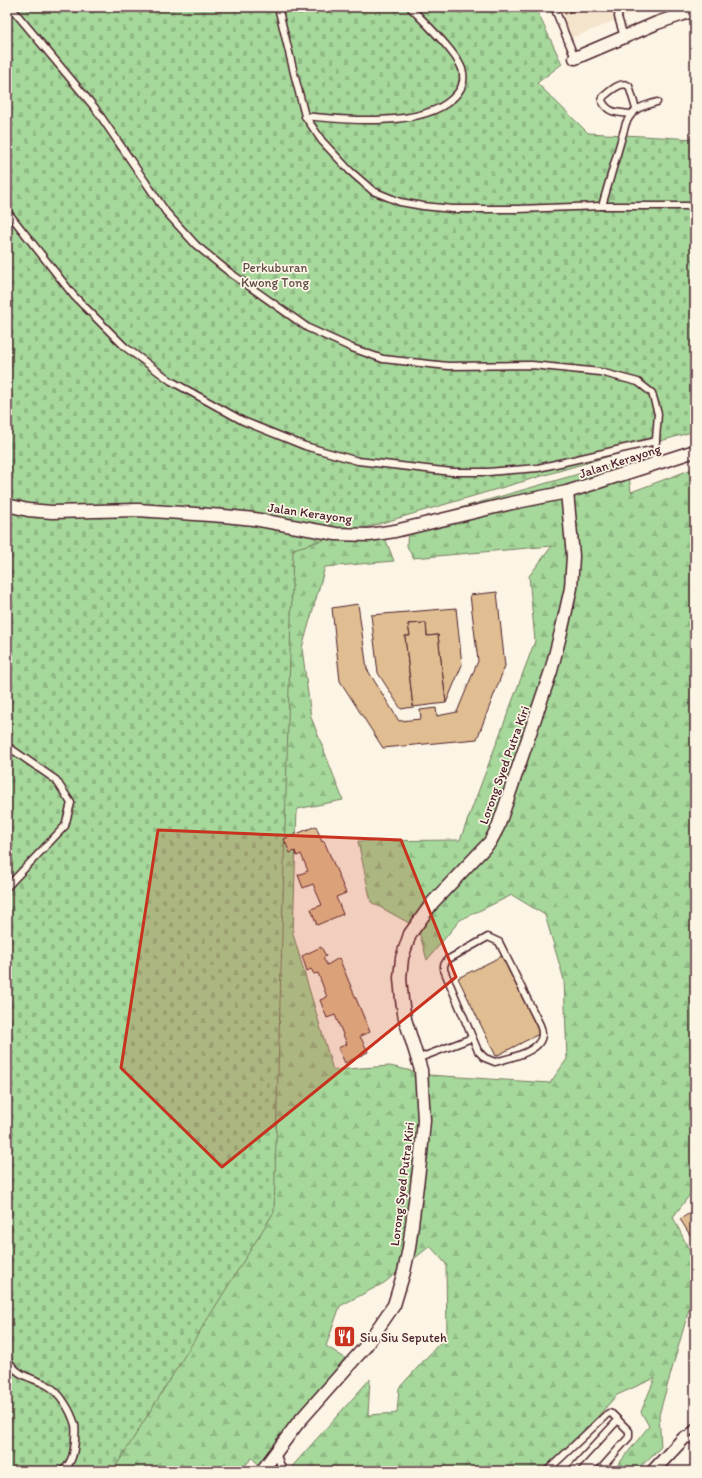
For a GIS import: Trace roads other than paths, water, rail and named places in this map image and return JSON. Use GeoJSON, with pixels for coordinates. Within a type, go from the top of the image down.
{"type":"FeatureCollection","features":[{"type":"Feature","properties":{"kind":"street"},"geometry":{"type":"LineString","coordinates":[[575,58],[657,23],[674,12],[695,10]]}},
{"type":"Feature","properties":{"kind":"street","name":"Jalan Kerayong"},"geometry":{"type":"LineString","coordinates":[[7,505],[28,510],[52,512],[138,510],[224,516],[254,519],[336,534],[369,535],[395,531],[512,503],[567,492],[695,451]]}},
{"type":"Feature","properties":{"kind":"street","name":"Lorong Syed Putra Kiri"},"geometry":{"type":"LineString","coordinates":[[262,1471],[296,1424],[365,1347],[394,1305],[404,1272],[422,1154],[424,1120],[421,1070],[405,1019],[402,1000],[400,978],[402,958],[410,934],[433,902],[490,842],[498,827],[551,671],[564,622],[571,588],[573,556],[567,492]]}},
{"type":"Feature","properties":{"kind":"street"},"geometry":{"type":"LineString","coordinates":[[652,1471],[689,1439]]}},
{"type":"Feature","properties":{"kind":"lane"},"geometry":{"type":"LineString","coordinates":[[12,7],[95,108],[166,212],[196,245],[229,272],[308,328],[352,348],[383,359],[448,366],[532,365],[600,372],[638,382],[652,393],[658,414],[654,464]]}},
{"type":"Feature","properties":{"kind":"lane"},"geometry":{"type":"LineString","coordinates":[[278,7],[305,116],[322,141],[350,171],[373,192],[400,202],[452,209],[695,206]]}},
{"type":"Feature","properties":{"kind":"lane"},"geometry":{"type":"LineString","coordinates":[[305,116],[331,119],[396,120],[429,112],[448,104],[458,94],[464,84],[463,72],[455,57],[410,7]]}},
{"type":"Feature","properties":{"kind":"lane"},"geometry":{"type":"LineString","coordinates":[[554,7],[575,58]]}},
{"type":"Feature","properties":{"kind":"lane"},"geometry":{"type":"LineString","coordinates":[[619,7],[618,17],[630,35]]}},
{"type":"Feature","properties":{"kind":"lane"},"geometry":{"type":"LineString","coordinates":[[630,114],[612,112],[607,109],[602,101],[603,97],[614,88],[626,84],[629,86],[636,109]]}},
{"type":"Feature","properties":{"kind":"lane"},"geometry":{"type":"LineString","coordinates":[[602,206],[626,123],[630,114],[636,109],[657,102]]}},
{"type":"Feature","properties":{"kind":"lane"},"geometry":{"type":"LineString","coordinates":[[7,211],[74,296],[125,347],[171,381],[243,421],[305,446],[358,461],[452,472],[488,472],[538,468],[656,441]]}},
{"type":"Feature","properties":{"kind":"lane"},"geometry":{"type":"LineString","coordinates":[[7,746],[56,780],[71,803],[65,826],[7,887]]}},
{"type":"Feature","properties":{"kind":"lane"},"geometry":{"type":"LineString","coordinates":[[488,937],[494,938],[499,942],[540,1025],[543,1035],[539,1044],[534,1049],[495,1062],[485,1058],[478,1051],[472,1038],[444,970],[444,965],[447,960],[488,937]]}},
{"type":"Feature","properties":{"kind":"lane"},"geometry":{"type":"LineString","coordinates":[[417,1059],[472,1038]]}},
{"type":"Feature","properties":{"kind":"lane"},"geometry":{"type":"LineString","coordinates":[[7,1358],[13,1368],[27,1378],[48,1386],[65,1402],[75,1426],[74,1453],[67,1468],[62,1471]]}},
{"type":"Feature","properties":{"kind":"lane"},"geometry":{"type":"LineString","coordinates":[[547,1471],[609,1413],[612,1414],[629,1432],[629,1437],[599,1471]]}},
{"type":"Feature","properties":{"kind":"lane"},"geometry":{"type":"LineString","coordinates":[[571,1471],[618,1420]]}},
{"type":"Feature","properties":{"kind":"lane"},"geometry":{"type":"LineString","coordinates":[[689,1439],[695,1427]]}},
{"type":"Feature","properties":{"kind":"lane"},"geometry":{"type":"LineString","coordinates":[[276,1452],[283,1471]]}},
{"type":"Feature","properties":{"kind":"place","name":"Siu Siu Seputeh"},"geometry":{"type":"Point","coordinates":[345,1337]}},
{"type":"Feature","properties":{"kind":"park label","name":"Perkuburan Kwong Tong"},"geometry":{"type":"Point","coordinates":[275,274]}}]}
